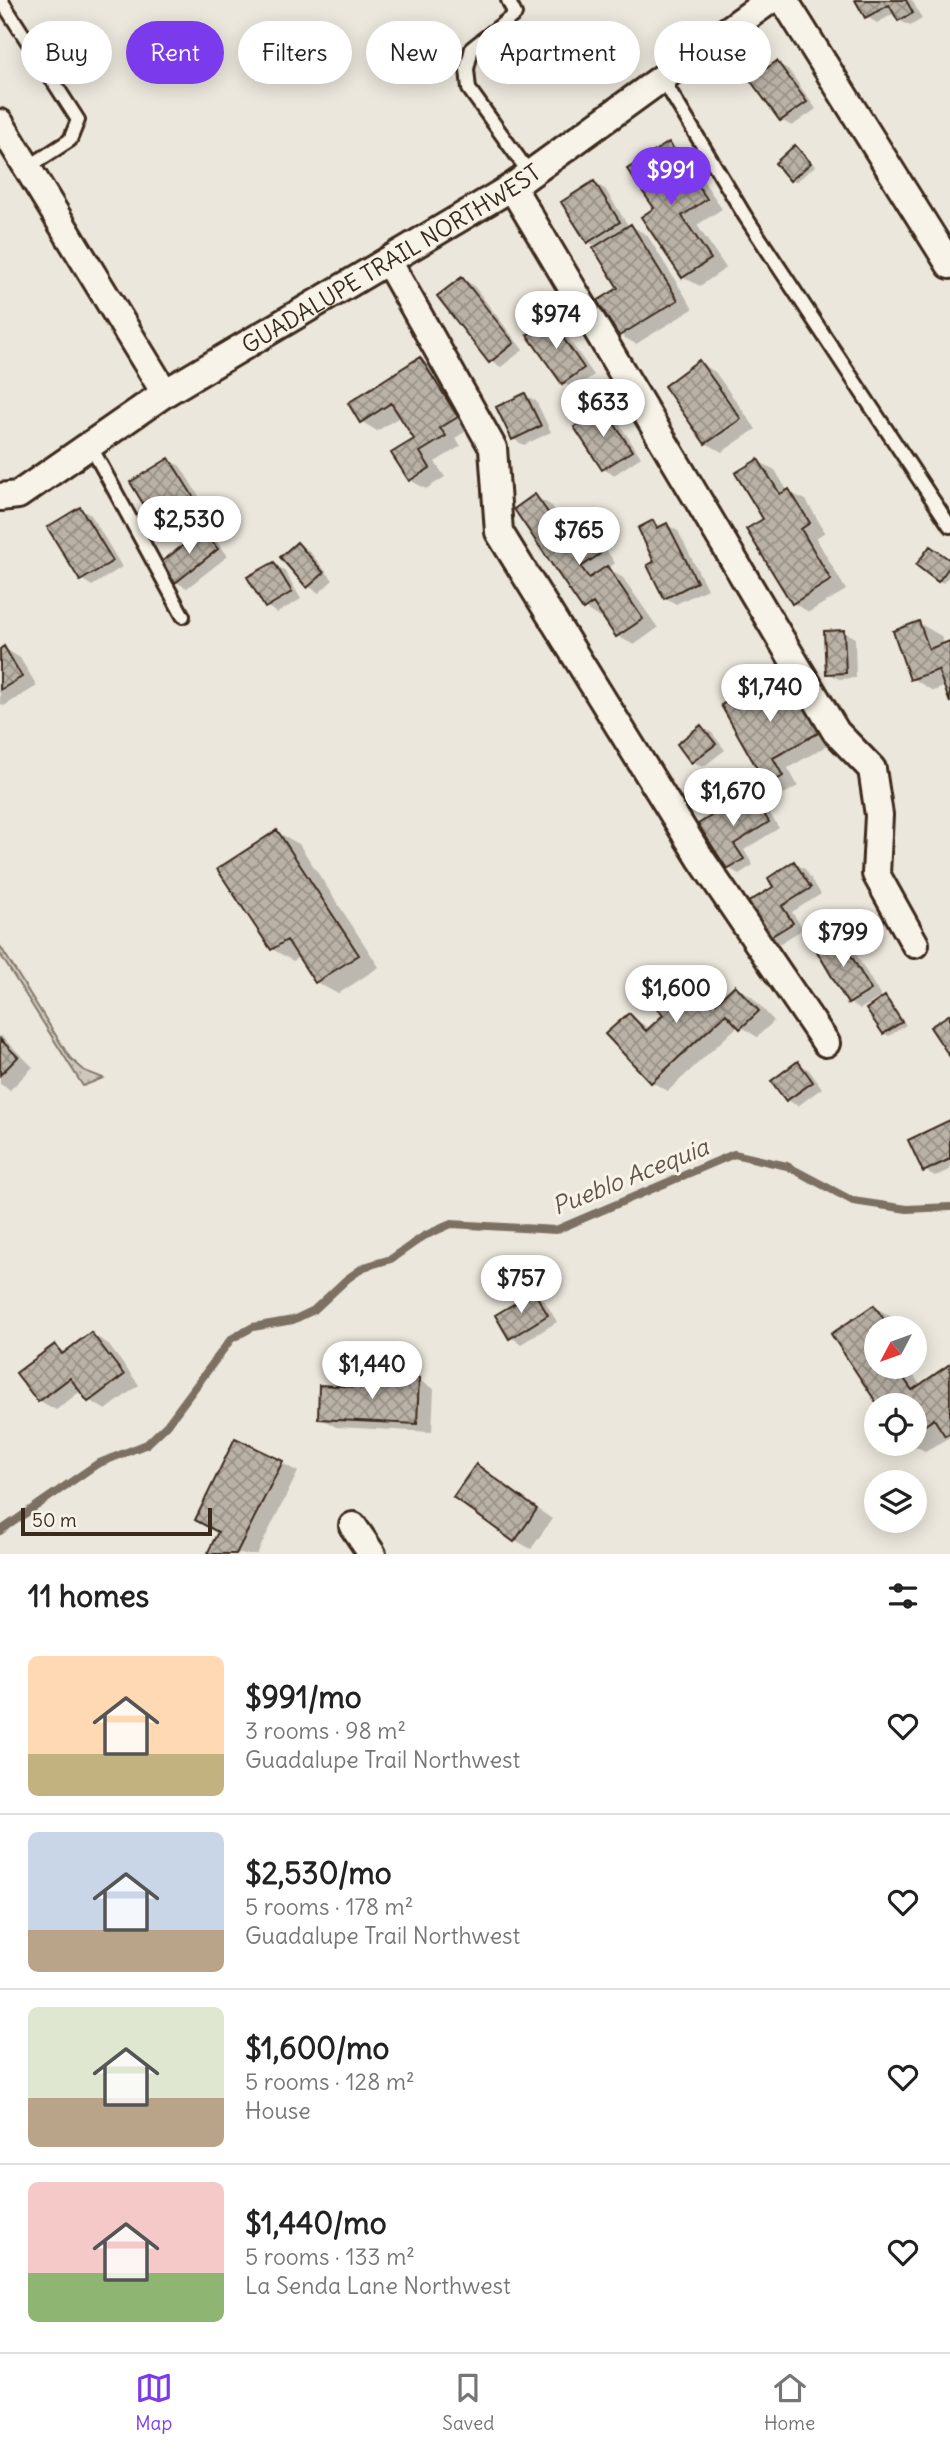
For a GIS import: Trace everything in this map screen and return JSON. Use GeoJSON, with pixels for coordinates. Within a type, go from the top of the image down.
{"type":"FeatureCollection","features":[{"type":"Feature","properties":{"kind":"street","name":"GUADALUPE TRAIL NORTHWEST"},"geometry":{"type":"LineString","coordinates":[[741,21],[770,0]]}},
{"type":"Feature","properties":{"kind":"street"},"geometry":{"type":"LineString","coordinates":[[784,0],[950,265]]}},
{"type":"Feature","properties":{"kind":"street","name":"GUADALUPE TRAIL NORTHWEST"},"geometry":{"type":"LineString","coordinates":[[0,497],[18,495],[165,393],[521,181],[654,84]]}},
{"type":"Feature","properties":{"kind":"street"},"geometry":{"type":"LineString","coordinates":[[0,123],[165,393]]}},
{"type":"Feature","properties":{"kind":"street"},"geometry":{"type":"LineString","coordinates":[[521,181],[836,732],[872,769],[878,815],[876,874],[915,944]]}},
{"type":"Feature","properties":{"kind":"street"},"geometry":{"type":"LineString","coordinates":[[388,261],[493,448],[499,532],[701,859],[826,1044]]}},
{"type":"Feature","properties":{"kind":"street"},"geometry":{"type":"LineString","coordinates":[[353,1526],[372,1554]]}},
{"type":"Feature","properties":{"kind":"lane"},"geometry":{"type":"LineString","coordinates":[[1,0],[78,120],[70,140],[27,168]]}},
{"type":"Feature","properties":{"kind":"lane"},"geometry":{"type":"LineString","coordinates":[[508,0],[515,13],[472,48],[467,69],[469,89],[521,181]]}},
{"type":"Feature","properties":{"kind":"lane"},"geometry":{"type":"LineString","coordinates":[[666,84],[745,216],[950,526]]}},
{"type":"Feature","properties":{"kind":"lane"},"geometry":{"type":"LineString","coordinates":[[90,445],[183,616]]}},
{"type":"Feature","properties":{"kind":"shaded area"},"geometry":{"type":"Polygon","coordinates":[[[0,946],[70,1058],[85,1071],[103,1078],[83,1086],[0,954],[0,946]]]}},
{"type":"Feature","properties":{"kind":"building"},"geometry":{"type":"Polygon","coordinates":[[[855,0],[906,0],[913,13],[898,21],[889,5],[865,18],[855,0]]]}},
{"type":"Feature","properties":{"kind":"building"},"geometry":{"type":"Polygon","coordinates":[[[777,61],[807,102],[780,121],[753,84],[771,84],[771,65],[777,61]]]}},
{"type":"Feature","properties":{"kind":"building"},"geometry":{"type":"Polygon","coordinates":[[[669,142],[707,199],[682,216],[711,259],[682,278],[641,217],[654,208],[627,169],[669,142]]]}},
{"type":"Feature","properties":{"kind":"building"},"geometry":{"type":"Polygon","coordinates":[[[795,145],[811,163],[790,181],[775,163],[795,145]]]}},
{"type":"Feature","properties":{"kind":"building"},"geometry":{"type":"Polygon","coordinates":[[[594,181],[620,222],[587,243],[561,202],[594,181]]]}},
{"type":"Feature","properties":{"kind":"building"},"geometry":{"type":"Polygon","coordinates":[[[631,224],[678,300],[619,336],[597,301],[618,288],[593,248],[631,224]]]}},
{"type":"Feature","properties":{"kind":"building"},"geometry":{"type":"Polygon","coordinates":[[[462,277],[514,343],[489,363],[437,296],[462,277]]]}},
{"type":"Feature","properties":{"kind":"building"},"geometry":{"type":"Polygon","coordinates":[[[550,319],[584,368],[562,384],[527,335],[550,319]]]}},
{"type":"Feature","properties":{"kind":"building"},"geometry":{"type":"Polygon","coordinates":[[[420,357],[458,417],[440,428],[446,436],[420,452],[430,468],[409,481],[391,453],[414,439],[391,403],[360,423],[348,403],[420,357]]]}},
{"type":"Feature","properties":{"kind":"building"},"geometry":{"type":"Polygon","coordinates":[[[699,360],[741,419],[705,444],[664,386],[699,360]]]}},
{"type":"Feature","properties":{"kind":"building"},"geometry":{"type":"Polygon","coordinates":[[[525,393],[541,426],[512,440],[496,407],[525,393]]]}},
{"type":"Feature","properties":{"kind":"building"},"geometry":{"type":"Polygon","coordinates":[[[604,408],[632,451],[602,470],[574,427],[604,408]]]}},
{"type":"Feature","properties":{"kind":"building"},"geometry":{"type":"Polygon","coordinates":[[[169,458],[196,501],[156,525],[130,482],[169,458]]]}},
{"type":"Feature","properties":{"kind":"building"},"geometry":{"type":"Polygon","coordinates":[[[758,459],[780,494],[789,489],[810,523],[801,529],[831,580],[792,604],[746,529],[763,519],[735,473],[758,459]]]}},
{"type":"Feature","properties":{"kind":"building"},"geometry":{"type":"Polygon","coordinates":[[[535,494],[565,537],[581,526],[600,554],[581,567],[589,578],[607,566],[643,619],[616,637],[593,603],[583,610],[514,509],[535,494]]]}},
{"type":"Feature","properties":{"kind":"building"},"geometry":{"type":"Polygon","coordinates":[[[80,507],[113,561],[80,581],[47,527],[80,507]]]}},
{"type":"Feature","properties":{"kind":"building"},"geometry":{"type":"Polygon","coordinates":[[[653,520],[657,528],[667,523],[697,582],[664,599],[647,565],[654,562],[638,528],[653,520]]]}},
{"type":"Feature","properties":{"kind":"building"},"geometry":{"type":"Polygon","coordinates":[[[203,530],[218,549],[175,583],[160,563],[203,530]]]}},
{"type":"Feature","properties":{"kind":"building"},"geometry":{"type":"Polygon","coordinates":[[[297,542],[324,573],[307,588],[280,557],[297,542]]]}},
{"type":"Feature","properties":{"kind":"building"},"geometry":{"type":"Polygon","coordinates":[[[930,546],[950,560],[950,566],[938,582],[916,565],[930,546]]]}},
{"type":"Feature","properties":{"kind":"building"},"geometry":{"type":"Polygon","coordinates":[[[274,562],[292,592],[265,608],[247,577],[274,562]]]}},
{"type":"Feature","properties":{"kind":"building"},"geometry":{"type":"Polygon","coordinates":[[[919,621],[929,649],[950,641],[950,703],[938,670],[910,680],[893,631],[919,621]]]}},
{"type":"Feature","properties":{"kind":"building"},"geometry":{"type":"Polygon","coordinates":[[[844,630],[846,673],[826,674],[824,631],[844,630]]]}},
{"type":"Feature","properties":{"kind":"building"},"geometry":{"type":"Polygon","coordinates":[[[4,646],[22,677],[0,690],[0,649],[4,646]]]}},
{"type":"Feature","properties":{"kind":"building"},"geometry":{"type":"Polygon","coordinates":[[[769,677],[778,693],[793,685],[820,732],[773,758],[783,776],[767,786],[721,705],[769,677]]]}},
{"type":"Feature","properties":{"kind":"building"},"geometry":{"type":"Polygon","coordinates":[[[701,725],[716,744],[691,763],[677,744],[701,725]]]}},
{"type":"Feature","properties":{"kind":"building"},"geometry":{"type":"Polygon","coordinates":[[[750,792],[769,822],[734,844],[744,859],[727,869],[698,824],[750,792]]]}},
{"type":"Feature","properties":{"kind":"building"},"geometry":{"type":"Polygon","coordinates":[[[277,830],[359,955],[315,983],[287,940],[271,950],[217,869],[277,830]]]}},
{"type":"Feature","properties":{"kind":"building"},"geometry":{"type":"Polygon","coordinates":[[[794,861],[811,888],[782,906],[793,923],[767,939],[745,904],[773,887],[768,878],[794,861]]]}},
{"type":"Feature","properties":{"kind":"building"},"geometry":{"type":"Polygon","coordinates":[[[838,933],[871,990],[848,1004],[815,948],[838,933]]]}},
{"type":"Feature","properties":{"kind":"building"},"geometry":{"type":"Polygon","coordinates":[[[665,976],[679,991],[692,978],[716,1003],[735,985],[759,1011],[740,1029],[726,1014],[651,1083],[605,1034],[629,1013],[646,1031],[663,1015],[645,995],[665,976]]]}},
{"type":"Feature","properties":{"kind":"building"},"geometry":{"type":"Polygon","coordinates":[[[885,996],[902,1022],[883,1034],[866,1009],[885,996]]]}},
{"type":"Feature","properties":{"kind":"building"},"geometry":{"type":"Polygon","coordinates":[[[950,1014],[950,1057],[930,1027],[950,1014]]]}},
{"type":"Feature","properties":{"kind":"building"},"geometry":{"type":"Polygon","coordinates":[[[0,1039],[18,1057],[0,1075],[0,1039]]]}},
{"type":"Feature","properties":{"kind":"building"},"geometry":{"type":"Polygon","coordinates":[[[798,1061],[813,1082],[786,1101],[771,1081],[798,1061]]]}},
{"type":"Feature","properties":{"kind":"building"},"geometry":{"type":"Polygon","coordinates":[[[950,1120],[950,1159],[923,1172],[908,1140],[950,1120]]]}},
{"type":"Feature","properties":{"kind":"building"},"geometry":{"type":"Polygon","coordinates":[[[534,1292],[548,1315],[509,1339],[495,1315],[534,1292]]]}},
{"type":"Feature","properties":{"kind":"building"},"geometry":{"type":"Polygon","coordinates":[[[874,1305],[882,1316],[864,1316],[864,1379],[904,1379],[912,1390],[950,1364],[950,1433],[945,1436],[934,1419],[927,1424],[927,1393],[870,1393],[831,1334],[874,1305]]]}},
{"type":"Feature","properties":{"kind":"building"},"geometry":{"type":"Polygon","coordinates":[[[91,1332],[124,1375],[88,1402],[70,1378],[38,1402],[16,1373],[55,1344],[62,1354],[91,1332]]]}},
{"type":"Feature","properties":{"kind":"building"},"geometry":{"type":"Polygon","coordinates":[[[359,1375],[419,1378],[417,1424],[318,1419],[319,1385],[359,1387],[359,1375]]]}},
{"type":"Feature","properties":{"kind":"building"},"geometry":{"type":"Polygon","coordinates":[[[235,1438],[283,1461],[236,1554],[207,1554],[218,1532],[195,1520],[235,1438]]]}},
{"type":"Feature","properties":{"kind":"building"},"geometry":{"type":"Polygon","coordinates":[[[476,1464],[537,1509],[514,1542],[453,1497],[476,1464]]]}},
{"type":"Feature","properties":{"kind":"waterway","name":"Pueblo Acequia"},"geometry":{"type":"LineString","coordinates":[[0,1531],[97,1464],[147,1444],[167,1425],[231,1339],[253,1327],[293,1320],[314,1310],[364,1267],[391,1259],[424,1236],[451,1224],[556,1230],[734,1154],[787,1166],[853,1201],[907,1209],[950,1207]]}}]}
